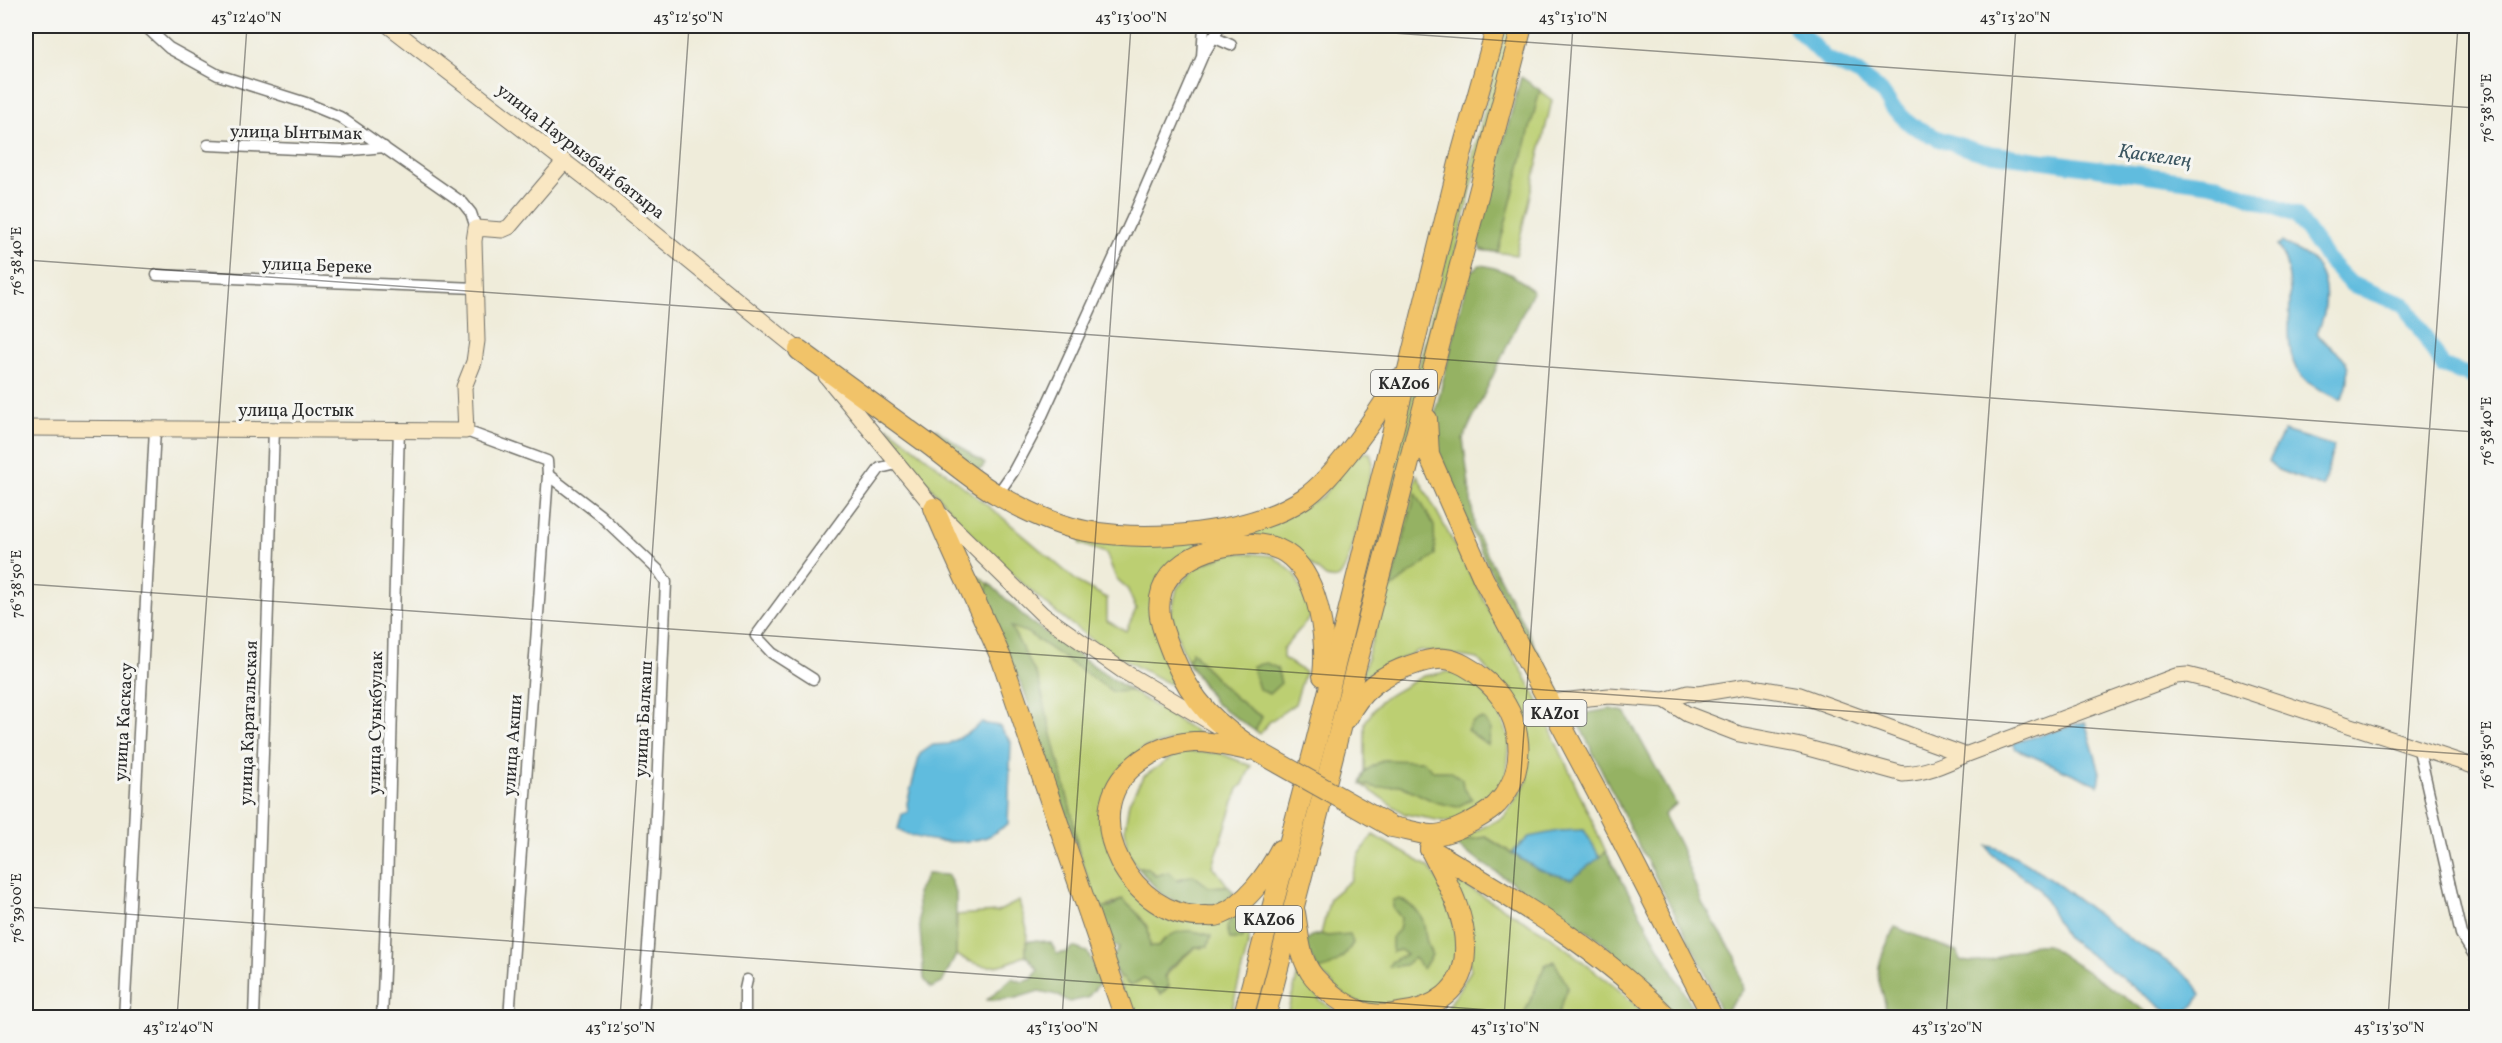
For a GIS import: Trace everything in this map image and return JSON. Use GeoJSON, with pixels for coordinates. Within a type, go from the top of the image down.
{"type":"FeatureCollection","features":[{"type":"Feature","properties":{"kind":"highway","name":"KАZ06"},"geometry":{"type":"LineString","coordinates":[[1265,1017],[1293,903],[1416,331],[1497,26]]}},
{"type":"Feature","properties":{"kind":"highway","name":"KАZ06"},"geometry":{"type":"LineString","coordinates":[[1243,1017],[1294,821],[1325,746],[1426,400],[1522,26]]}},
{"type":"Feature","properties":{"kind":"highway"},"geometry":{"type":"LineString","coordinates":[[799,350],[997,495],[1045,518],[1084,531],[1139,537],[1212,530],[1243,524],[1277,512],[1303,499],[1328,477],[1388,398],[1400,377],[1416,331]]}},
{"type":"Feature","properties":{"kind":"highway","name":"KАZ01"},"geometry":{"type":"LineString","coordinates":[[1426,400],[1428,455],[1483,578],[1550,702],[1713,1017]]}},
{"type":"Feature","properties":{"kind":"highway"},"geometry":{"type":"LineString","coordinates":[[934,508],[959,569],[980,609],[1002,660],[1125,1017]]}},
{"type":"Feature","properties":{"kind":"highway"},"geometry":{"type":"LineString","coordinates":[[1325,746],[1325,658],[1321,620],[1310,585],[1300,566],[1290,556],[1276,548],[1261,545],[1223,547],[1199,554],[1181,564],[1169,577],[1162,591],[1159,610],[1162,628],[1179,670],[1196,699],[1228,733],[1508,896],[1601,959],[1649,998],[1668,1017]]}},
{"type":"Feature","properties":{"kind":"highway"},"geometry":{"type":"LineString","coordinates":[[1325,746],[1367,690],[1391,671],[1424,661],[1446,659],[1471,669],[1490,684],[1506,702],[1519,739],[1518,764],[1499,803],[1489,812],[1447,832],[1434,835],[1392,827]]}},
{"type":"Feature","properties":{"kind":"highway"},"geometry":{"type":"LineString","coordinates":[[1259,752],[1195,742],[1168,747],[1143,758],[1130,769],[1118,785],[1111,802],[1110,837],[1118,858],[1144,894],[1160,906],[1189,917],[1218,915],[1241,902],[1261,880],[1276,859],[1294,821]]}},
{"type":"Feature","properties":{"kind":"highway"},"geometry":{"type":"LineString","coordinates":[[1293,903],[1303,959],[1314,976],[1343,1002],[1364,1012],[1385,1015],[1417,1011],[1434,1005],[1456,982],[1463,968],[1465,951],[1463,930],[1449,885],[1430,849]]}},
{"type":"Feature","properties":{"kind":"street"},"geometry":{"type":"LineString","coordinates":[[145,26],[169,48],[218,75],[306,103],[340,117],[463,203],[471,213],[476,228],[477,341],[474,362],[464,387],[466,431]]}},
{"type":"Feature","properties":{"kind":"street","name":"улица Наурызбай батыра"},"geometry":{"type":"LineString","coordinates":[[389,26],[799,350],[844,396],[934,508],[1043,615],[1123,671],[1228,733]]}},
{"type":"Feature","properties":{"kind":"street"},"geometry":{"type":"LineString","coordinates":[[1202,57],[1204,26]]}},
{"type":"Feature","properties":{"kind":"street"},"geometry":{"type":"LineString","coordinates":[[997,495],[1018,463],[1069,360],[1202,57],[1220,26]]}},
{"type":"Feature","properties":{"kind":"street"},"geometry":{"type":"LineString","coordinates":[[1213,37],[1231,45]]}},
{"type":"Feature","properties":{"kind":"street","name":"улица Ынтымак"},"geometry":{"type":"LineString","coordinates":[[208,146],[342,152],[384,147]]}},
{"type":"Feature","properties":{"kind":"street"},"geometry":{"type":"LineString","coordinates":[[476,228],[502,230],[509,227],[564,162]]}},
{"type":"Feature","properties":{"kind":"street","name":"улица Береке"},"geometry":{"type":"LineString","coordinates":[[157,275],[476,288]]}},
{"type":"Feature","properties":{"kind":"street","name":"улица Достык"},"geometry":{"type":"LineString","coordinates":[[26,428],[466,431],[547,461],[548,475]]}},
{"type":"Feature","properties":{"kind":"street","name":"улица Каскасу"},"geometry":{"type":"LineString","coordinates":[[124,1017],[155,429]]}},
{"type":"Feature","properties":{"kind":"street","name":"улица Каратальская"},"geometry":{"type":"LineString","coordinates":[[254,1017],[274,429]]}},
{"type":"Feature","properties":{"kind":"street","name":"улица Суыкбулак"},"geometry":{"type":"LineString","coordinates":[[382,1017],[391,805],[393,621],[399,429]]}},
{"type":"Feature","properties":{"kind":"street"},"geometry":{"type":"LineString","coordinates":[[813,679],[771,653],[756,636],[880,468],[897,464]]}},
{"type":"Feature","properties":{"kind":"street","name":"улица Акши"},"geometry":{"type":"LineString","coordinates":[[510,1017],[548,475]]}},
{"type":"Feature","properties":{"kind":"street","name":"улица Балкаш"},"geometry":{"type":"LineString","coordinates":[[548,475],[600,515],[659,571],[666,582],[654,859],[643,1017]]}},
{"type":"Feature","properties":{"kind":"street"},"geometry":{"type":"LineString","coordinates":[[1665,700],[1687,714],[1739,734],[1797,745],[1903,774],[1916,774],[1935,769],[1965,754],[2176,676],[2187,675],[2211,680],[2300,708],[2419,750],[2430,751],[2476,767]]}},
{"type":"Feature","properties":{"kind":"street"},"geometry":{"type":"LineString","coordinates":[[1550,702],[1609,696],[1665,700],[1688,693],[1747,686],[1800,695],[1965,754]]}},
{"type":"Feature","properties":{"kind":"street"},"geometry":{"type":"LineString","coordinates":[[2419,750],[2461,934],[2476,958]]}},
{"type":"Feature","properties":{"kind":"street"},"geometry":{"type":"LineString","coordinates":[[745,1017],[747,980]]}},
{"type":"Feature","properties":{"kind":"green space"},"geometry":{"type":"Polygon","coordinates":[[[1506,26],[1513,26],[1259,1017],[1252,1018],[1506,26]]]}},
{"type":"Feature","properties":{"kind":"green space"},"geometry":{"type":"Polygon","coordinates":[[[1521,77],[1552,100],[1516,255],[1481,250],[1477,240],[1521,77]]]}},
{"type":"Feature","properties":{"kind":"green space"},"geometry":{"type":"Polygon","coordinates":[[[1521,77],[1540,90],[1498,252],[1481,250],[1477,240],[1521,77]]]}},
{"type":"Feature","properties":{"kind":"green space"},"geometry":{"type":"Polygon","coordinates":[[[1480,265],[1509,274],[1533,291],[1463,439],[1475,531],[1558,690],[1544,682],[1436,458],[1434,418],[1469,272],[1480,265]]]}},
{"type":"Feature","properties":{"kind":"green space"},"geometry":{"type":"Polygon","coordinates":[[[887,426],[1002,517],[1079,583],[1107,598],[1107,621],[1126,631],[1136,609],[1127,588],[1116,578],[1106,553],[1080,544],[1079,537],[1265,526],[1322,497],[1342,470],[1357,456],[1365,452],[1370,453],[1373,463],[1354,541],[1344,570],[1339,577],[1326,577],[1291,547],[1265,539],[1161,579],[1183,691],[1105,649],[1037,596],[1008,570],[955,515],[907,456],[887,426]]]}},
{"type":"Feature","properties":{"kind":"green space"},"geometry":{"type":"Polygon","coordinates":[[[923,428],[936,429],[985,464],[977,470],[921,430],[923,428]]]}},
{"type":"Feature","properties":{"kind":"green space"},"geometry":{"type":"Polygon","coordinates":[[[1417,475],[1533,691],[1606,852],[1600,857],[1584,830],[1529,837],[1512,853],[1486,837],[1451,843],[1504,817],[1528,780],[1509,695],[1478,659],[1420,650],[1362,677],[1417,475]]]}},
{"type":"Feature","properties":{"kind":"green space"},"geometry":{"type":"Polygon","coordinates":[[[1416,493],[1434,526],[1435,555],[1390,589],[1416,493]]]}},
{"type":"Feature","properties":{"kind":"green space"},"geometry":{"type":"Polygon","coordinates":[[[1234,552],[1273,556],[1295,574],[1312,615],[1283,649],[1283,658],[1305,672],[1295,704],[1269,722],[1260,734],[1215,703],[1190,666],[1180,644],[1171,614],[1177,588],[1196,567],[1234,552]]]}},
{"type":"Feature","properties":{"kind":"green space"},"geometry":{"type":"Polygon","coordinates":[[[976,575],[1051,638],[1200,734],[1143,748],[1105,811],[1132,890],[1230,919],[1242,939],[1250,923],[1249,942],[1230,1017],[1130,1017],[1116,972],[1144,978],[1161,994],[1169,971],[1195,947],[1203,948],[1165,938],[1158,947],[1150,948],[1148,927],[1122,899],[1099,911],[1023,688],[982,604],[976,575]]]}},
{"type":"Feature","properties":{"kind":"green space"},"geometry":{"type":"Polygon","coordinates":[[[989,583],[1029,621],[1130,691],[1113,692],[1026,632],[1011,627],[1038,678],[1072,815],[1079,854],[1023,688],[982,604],[989,583]]]}},
{"type":"Feature","properties":{"kind":"green space"},"geometry":{"type":"Polygon","coordinates":[[[1192,651],[1224,687],[1262,717],[1255,731],[1215,703],[1188,661],[1192,651]]]}},
{"type":"Feature","properties":{"kind":"green space"},"geometry":{"type":"Polygon","coordinates":[[[1266,663],[1277,668],[1281,683],[1269,694],[1259,689],[1252,666],[1266,663]]]}},
{"type":"Feature","properties":{"kind":"green space"},"geometry":{"type":"Polygon","coordinates":[[[1454,671],[1469,676],[1496,706],[1510,739],[1506,780],[1483,805],[1453,823],[1405,814],[1361,784],[1365,771],[1365,722],[1381,700],[1423,676],[1454,671]]]}},
{"type":"Feature","properties":{"kind":"green space"},"geometry":{"type":"Polygon","coordinates":[[[1610,709],[1625,712],[1676,804],[1664,815],[1680,846],[1702,903],[1736,957],[1743,990],[1722,1016],[1703,967],[1637,842],[1577,720],[1582,714],[1610,709]]]}},
{"type":"Feature","properties":{"kind":"green space"},"geometry":{"type":"Polygon","coordinates":[[[1480,719],[1485,720],[1491,730],[1488,745],[1467,730],[1473,722],[1480,719]]]}},
{"type":"Feature","properties":{"kind":"green space"},"geometry":{"type":"Polygon","coordinates":[[[1181,751],[1220,753],[1251,766],[1243,784],[1238,789],[1213,866],[1228,886],[1209,887],[1193,875],[1175,879],[1158,876],[1148,868],[1137,867],[1127,852],[1125,827],[1129,802],[1143,777],[1181,751]]]}},
{"type":"Feature","properties":{"kind":"green space"},"geometry":{"type":"Polygon","coordinates":[[[1383,760],[1423,761],[1434,771],[1450,771],[1462,779],[1463,787],[1472,799],[1457,807],[1435,802],[1400,785],[1378,788],[1361,784],[1365,771],[1383,760]]]}},
{"type":"Feature","properties":{"kind":"green space"},"geometry":{"type":"Polygon","coordinates":[[[1373,835],[1429,867],[1448,894],[1458,946],[1451,981],[1417,1005],[1387,1010],[1348,999],[1318,970],[1311,936],[1321,934],[1330,898],[1351,880],[1359,855],[1373,835]]]}},
{"type":"Feature","properties":{"kind":"green space"},"geometry":{"type":"Polygon","coordinates":[[[1486,837],[1537,869],[1571,879],[1606,852],[1698,1017],[1677,1017],[1599,939],[1451,843],[1486,837]]]}},
{"type":"Feature","properties":{"kind":"green space"},"geometry":{"type":"Polygon","coordinates":[[[1137,867],[1148,868],[1155,876],[1168,872],[1178,880],[1193,875],[1209,887],[1228,886],[1234,893],[1224,904],[1204,907],[1184,905],[1162,895],[1137,867]]]}},
{"type":"Feature","properties":{"kind":"green space"},"geometry":{"type":"Polygon","coordinates":[[[927,874],[948,875],[956,893],[956,955],[942,983],[931,988],[924,979],[917,893],[927,874]]]}},
{"type":"Feature","properties":{"kind":"green space"},"geometry":{"type":"Polygon","coordinates":[[[1450,877],[1549,935],[1619,990],[1649,1017],[1421,1018],[1447,1009],[1471,970],[1450,877]]]}},
{"type":"Feature","properties":{"kind":"green space"},"geometry":{"type":"Polygon","coordinates":[[[1122,899],[1137,913],[1148,928],[1150,947],[1158,947],[1169,936],[1182,931],[1211,936],[1208,946],[1195,947],[1169,968],[1165,976],[1169,986],[1161,994],[1144,978],[1130,986],[1116,972],[1111,959],[1119,948],[1104,941],[1099,911],[1103,907],[1111,907],[1122,899]]]}},
{"type":"Feature","properties":{"kind":"green space"},"geometry":{"type":"Polygon","coordinates":[[[1400,899],[1418,912],[1424,924],[1432,955],[1423,969],[1414,958],[1405,965],[1389,967],[1391,962],[1406,954],[1400,950],[1392,952],[1392,937],[1399,930],[1401,918],[1393,908],[1393,900],[1400,899]]]}},
{"type":"Feature","properties":{"kind":"green space"},"geometry":{"type":"Polygon","coordinates":[[[1019,901],[1027,929],[1026,955],[998,966],[983,966],[956,955],[957,915],[997,912],[1019,901]]]}},
{"type":"Feature","properties":{"kind":"green space"},"geometry":{"type":"Polygon","coordinates":[[[1245,911],[1250,923],[1242,939],[1230,939],[1227,927],[1233,914],[1245,911]]]}},
{"type":"Feature","properties":{"kind":"green space"},"geometry":{"type":"Polygon","coordinates":[[[1895,927],[1957,952],[1960,960],[1969,962],[1994,959],[2030,945],[2047,945],[2151,1017],[1886,1017],[1878,974],[1883,953],[1895,927]]]}},
{"type":"Feature","properties":{"kind":"green space"},"geometry":{"type":"Polygon","coordinates":[[[1321,934],[1327,936],[1350,934],[1353,943],[1338,961],[1318,970],[1304,944],[1311,936],[1321,934]]]}},
{"type":"Feature","properties":{"kind":"green space"},"geometry":{"type":"Polygon","coordinates":[[[1037,940],[1051,943],[1057,954],[1067,952],[1073,947],[1087,952],[1099,973],[1099,984],[1087,998],[1069,1002],[1057,995],[1039,991],[1013,999],[987,1000],[1012,978],[1023,982],[1032,979],[1038,970],[1026,955],[1026,942],[1037,940]]]}},
{"type":"Feature","properties":{"kind":"green space"},"geometry":{"type":"Polygon","coordinates":[[[1554,961],[1568,987],[1557,1017],[1523,1017],[1545,965],[1554,961]]]}},
{"type":"Feature","properties":{"kind":"green space"},"geometry":{"type":"Polygon","coordinates":[[[1299,969],[1320,1000],[1343,1017],[1286,1018],[1299,969]]]}},
{"type":"Feature","properties":{"kind":"water"},"geometry":{"type":"Polygon","coordinates":[[[2282,242],[2307,256],[2322,275],[2326,295],[2324,315],[2317,333],[2346,361],[2348,382],[2342,399],[2307,382],[2300,375],[2293,361],[2289,329],[2289,277],[2285,260],[2277,245],[2282,242]]]}},
{"type":"Feature","properties":{"kind":"water"},"geometry":{"type":"Polygon","coordinates":[[[2284,431],[2334,446],[2323,487],[2278,470],[2268,461],[2284,431]]]}},
{"type":"Feature","properties":{"kind":"water"},"geometry":{"type":"Polygon","coordinates":[[[2085,722],[2100,772],[2098,785],[2016,749],[2013,743],[2085,722]]]}},
{"type":"Feature","properties":{"kind":"water"},"geometry":{"type":"Polygon","coordinates":[[[981,723],[999,726],[1011,742],[1008,824],[987,837],[954,842],[929,840],[898,829],[902,814],[908,812],[907,803],[920,754],[933,745],[948,744],[981,723]]]}},
{"type":"Feature","properties":{"kind":"water"},"geometry":{"type":"Polygon","coordinates":[[[1584,830],[1600,857],[1571,879],[1537,869],[1512,853],[1529,837],[1559,831],[1584,830]]]}},
{"type":"Feature","properties":{"kind":"water"},"geometry":{"type":"Polygon","coordinates":[[[1987,846],[2018,858],[2037,870],[2126,936],[2177,969],[2192,981],[2200,992],[2201,995],[2194,1006],[2182,1014],[2165,1010],[2065,936],[2039,889],[1992,854],[1987,846]]]}},
{"type":"Feature","properties":{"kind":"waterway","name":"Қаскелең"},"geometry":{"type":"LineString","coordinates":[[1794,26],[1827,59],[1856,72],[1881,91],[1892,107],[1911,125],[1939,139],[1980,152],[2220,185],[2296,215],[2327,259],[2351,284],[2405,305],[2443,366],[2476,378]]}}]}
